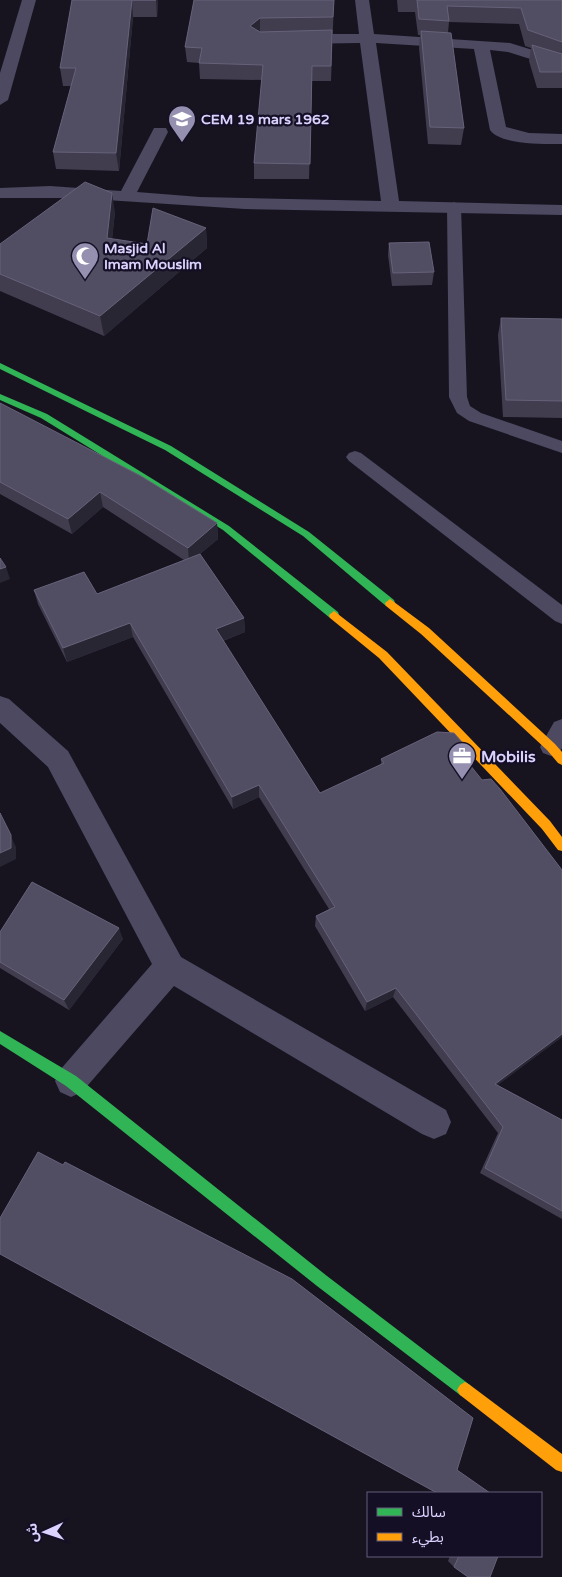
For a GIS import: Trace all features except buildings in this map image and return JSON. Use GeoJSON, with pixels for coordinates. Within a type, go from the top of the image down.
{"type":"FeatureCollection","features":[{"type":"Feature","properties":{"kind":"main road"},"geometry":{"type":"LineString","coordinates":[[0,366],[168,448],[306,534],[425,631],[556,753]]}},
{"type":"Feature","properties":{"kind":"main road"},"geometry":{"type":"LineString","coordinates":[[0,396],[44,416],[226,528],[383,655],[546,825],[562,846]]}},
{"type":"Feature","properties":{"kind":"main road"},"geometry":{"type":"LineString","coordinates":[[0,1037],[71,1081],[322,1281],[562,1464]]}},
{"type":"Feature","properties":{"kind":"street"},"geometry":{"type":"LineString","coordinates":[[0,100],[29,0]]}},
{"type":"Feature","properties":{"kind":"street"},"geometry":{"type":"LineString","coordinates":[[362,0],[369,38],[391,207]]}},
{"type":"Feature","properties":{"kind":"street"},"geometry":{"type":"LineString","coordinates":[[280,40],[369,38],[481,45],[510,48],[562,64]]}},
{"type":"Feature","properties":{"kind":"street"},"geometry":{"type":"LineString","coordinates":[[481,45],[498,130],[511,136],[562,139]]}},
{"type":"Feature","properties":{"kind":"street"},"geometry":{"type":"LineString","coordinates":[[126,196],[160,132]]}},
{"type":"Feature","properties":{"kind":"street"},"geometry":{"type":"LineString","coordinates":[[0,193],[18,191],[126,196],[198,202],[391,207],[454,206],[562,210]]}},
{"type":"Feature","properties":{"kind":"street"},"geometry":{"type":"LineString","coordinates":[[0,707],[58,759],[170,967],[434,1122]]}},
{"type":"Feature","properties":{"kind":"street"},"geometry":{"type":"LineString","coordinates":[[71,1081],[170,967]]}},
{"type":"Feature","properties":{"kind":"lane"},"geometry":{"type":"LineString","coordinates":[[454,206],[458,397],[463,408],[475,417],[562,448]]}},
{"type":"Feature","properties":{"kind":"lane"},"geometry":{"type":"LineString","coordinates":[[355,457],[562,616]]}},
{"type":"Feature","properties":{"kind":"lane"},"geometry":{"type":"LineString","coordinates":[[556,753],[562,728]]}},
{"type":"Feature","properties":{"kind":"traffic: fast"},"geometry":{"type":"LineString","coordinates":[[0,366],[168,448],[306,534],[390,603]]}},
{"type":"Feature","properties":{"kind":"traffic: fast"},"geometry":{"type":"LineString","coordinates":[[0,397],[44,416],[226,528],[334,615]]}},
{"type":"Feature","properties":{"kind":"traffic: fast"},"geometry":{"type":"LineString","coordinates":[[0,1037],[71,1081],[322,1281],[465,1390]]}},
{"type":"Feature","properties":{"kind":"traffic: slow"},"geometry":{"type":"LineString","coordinates":[[390,603],[425,631],[551,747],[562,760]]}},
{"type":"Feature","properties":{"kind":"traffic: slow"},"geometry":{"type":"LineString","coordinates":[[334,615],[383,655],[546,825],[562,846]]}},
{"type":"Feature","properties":{"kind":"traffic: slow"},"geometry":{"type":"LineString","coordinates":[[465,1390],[562,1464]]}},
{"type":"Feature","properties":{"kind":"place","name":"CEM 19 mars 1962"},"geometry":{"type":"Point","coordinates":[182,143]}},
{"type":"Feature","properties":{"kind":"place","name":"Masjid Al Imam Mouslim"},"geometry":{"type":"Point","coordinates":[85,280]}},
{"type":"Feature","properties":{"kind":"place","name":"Mobilis"},"geometry":{"type":"Point","coordinates":[462,780]}}]}
